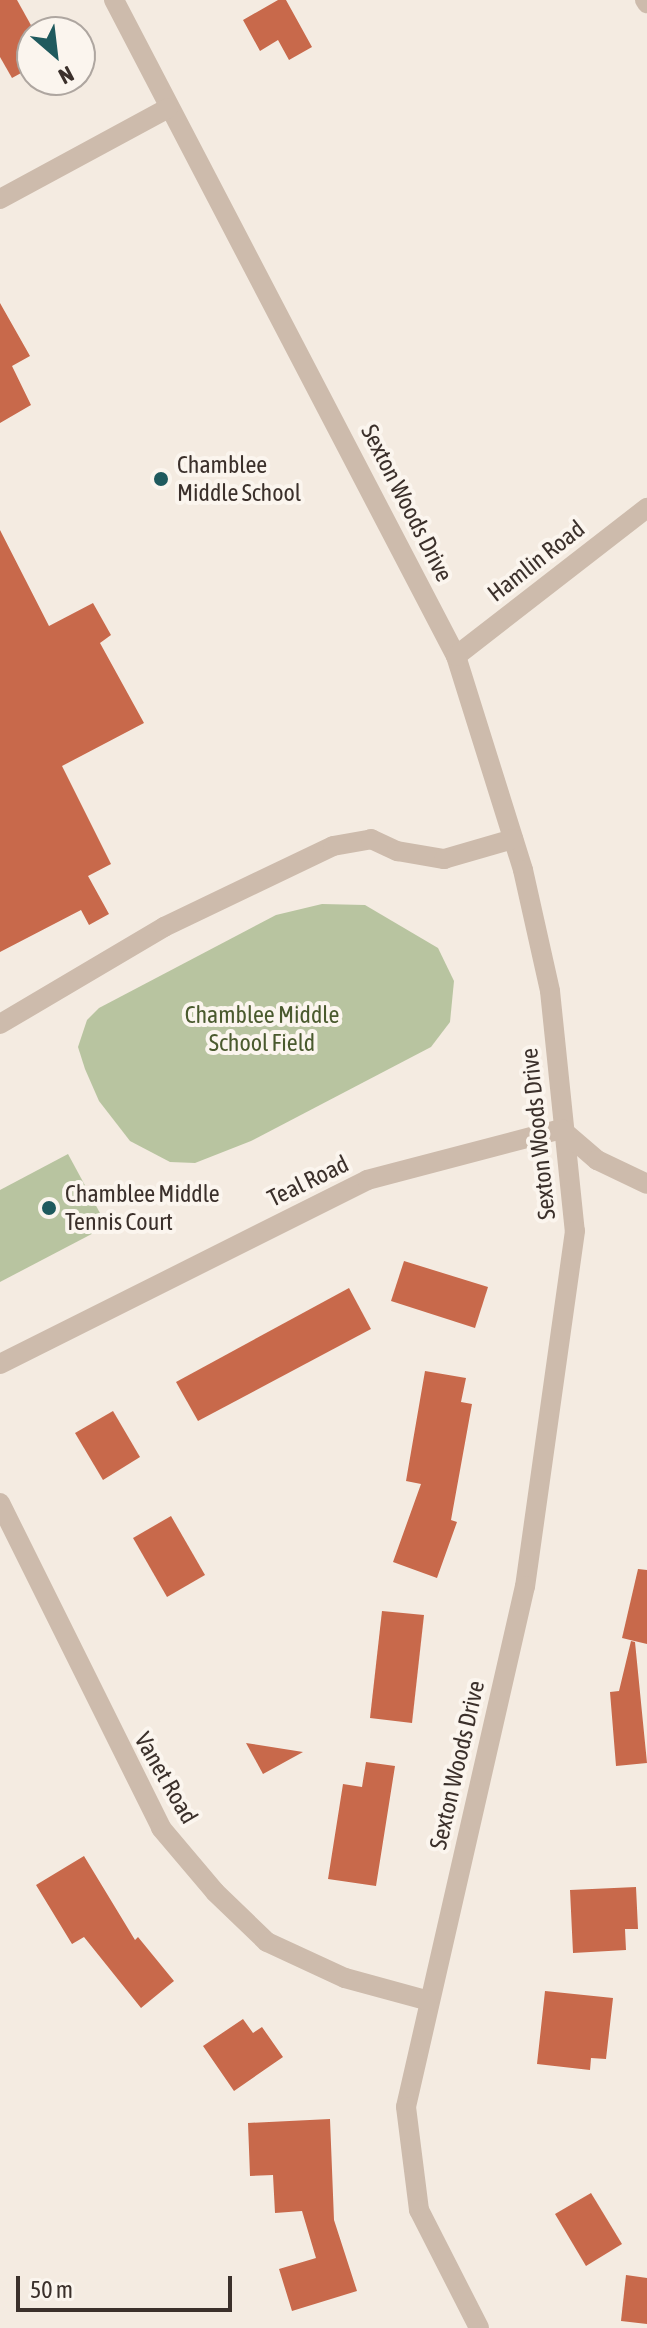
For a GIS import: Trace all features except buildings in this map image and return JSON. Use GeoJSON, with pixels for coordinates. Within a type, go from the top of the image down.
{"type":"FeatureCollection","features":[{"type":"Feature","properties":{"kind":"street","name":"Sexton Woods Drive"},"geometry":{"type":"LineString","coordinates":[[114,0],[168,108],[218,192],[456,656],[513,839],[550,991],[561,1129],[575,1231],[525,1586],[406,2107],[419,2210],[479,2328]]}},
{"type":"Feature","properties":{"kind":"street"},"geometry":{"type":"LineString","coordinates":[[0,199],[168,108]]}},
{"type":"Feature","properties":{"kind":"street","name":"Hamlin Road"},"geometry":{"type":"LineString","coordinates":[[456,656],[647,508]]}},
{"type":"Feature","properties":{"kind":"street"},"geometry":{"type":"LineString","coordinates":[[0,1024],[164,927],[333,846],[371,839],[397,851],[444,859],[513,839]]}},
{"type":"Feature","properties":{"kind":"street"},"geometry":{"type":"LineString","coordinates":[[561,1129],[597,1160],[647,1184]]}},
{"type":"Feature","properties":{"kind":"street","name":"Teal Road"},"geometry":{"type":"LineString","coordinates":[[0,1364],[367,1180],[561,1129]]}},
{"type":"Feature","properties":{"kind":"street","name":"Vanet Road"},"geometry":{"type":"LineString","coordinates":[[0,1503],[161,1828],[215,1892],[267,1942],[345,1978],[429,2001]]}},
{"type":"Feature","properties":{"kind":"green space","name":"Chamblee Middle School Field"},"geometry":{"type":"Polygon","coordinates":[[[322,904],[365,905],[438,948],[454,981],[450,1022],[431,1047],[251,1141],[195,1163],[170,1162],[130,1141],[99,1101],[85,1069],[78,1047],[87,1020],[99,1008],[276,915],[322,904]]]}},
{"type":"Feature","properties":{"kind":"green space","name":"Chamblee Middle Tennis Court"},"geometry":{"type":"Polygon","coordinates":[[[68,1154],[107,1226],[0,1282],[0,1190],[68,1154]]]}},
{"type":"Feature","properties":{"kind":"place","name":"Chamblee Middle School"},"geometry":{"type":"Point","coordinates":[161,479]}},
{"type":"Feature","properties":{"kind":"place","name":"Chamblee Middle Tennis Court"},"geometry":{"type":"Point","coordinates":[49,1208]}}]}
